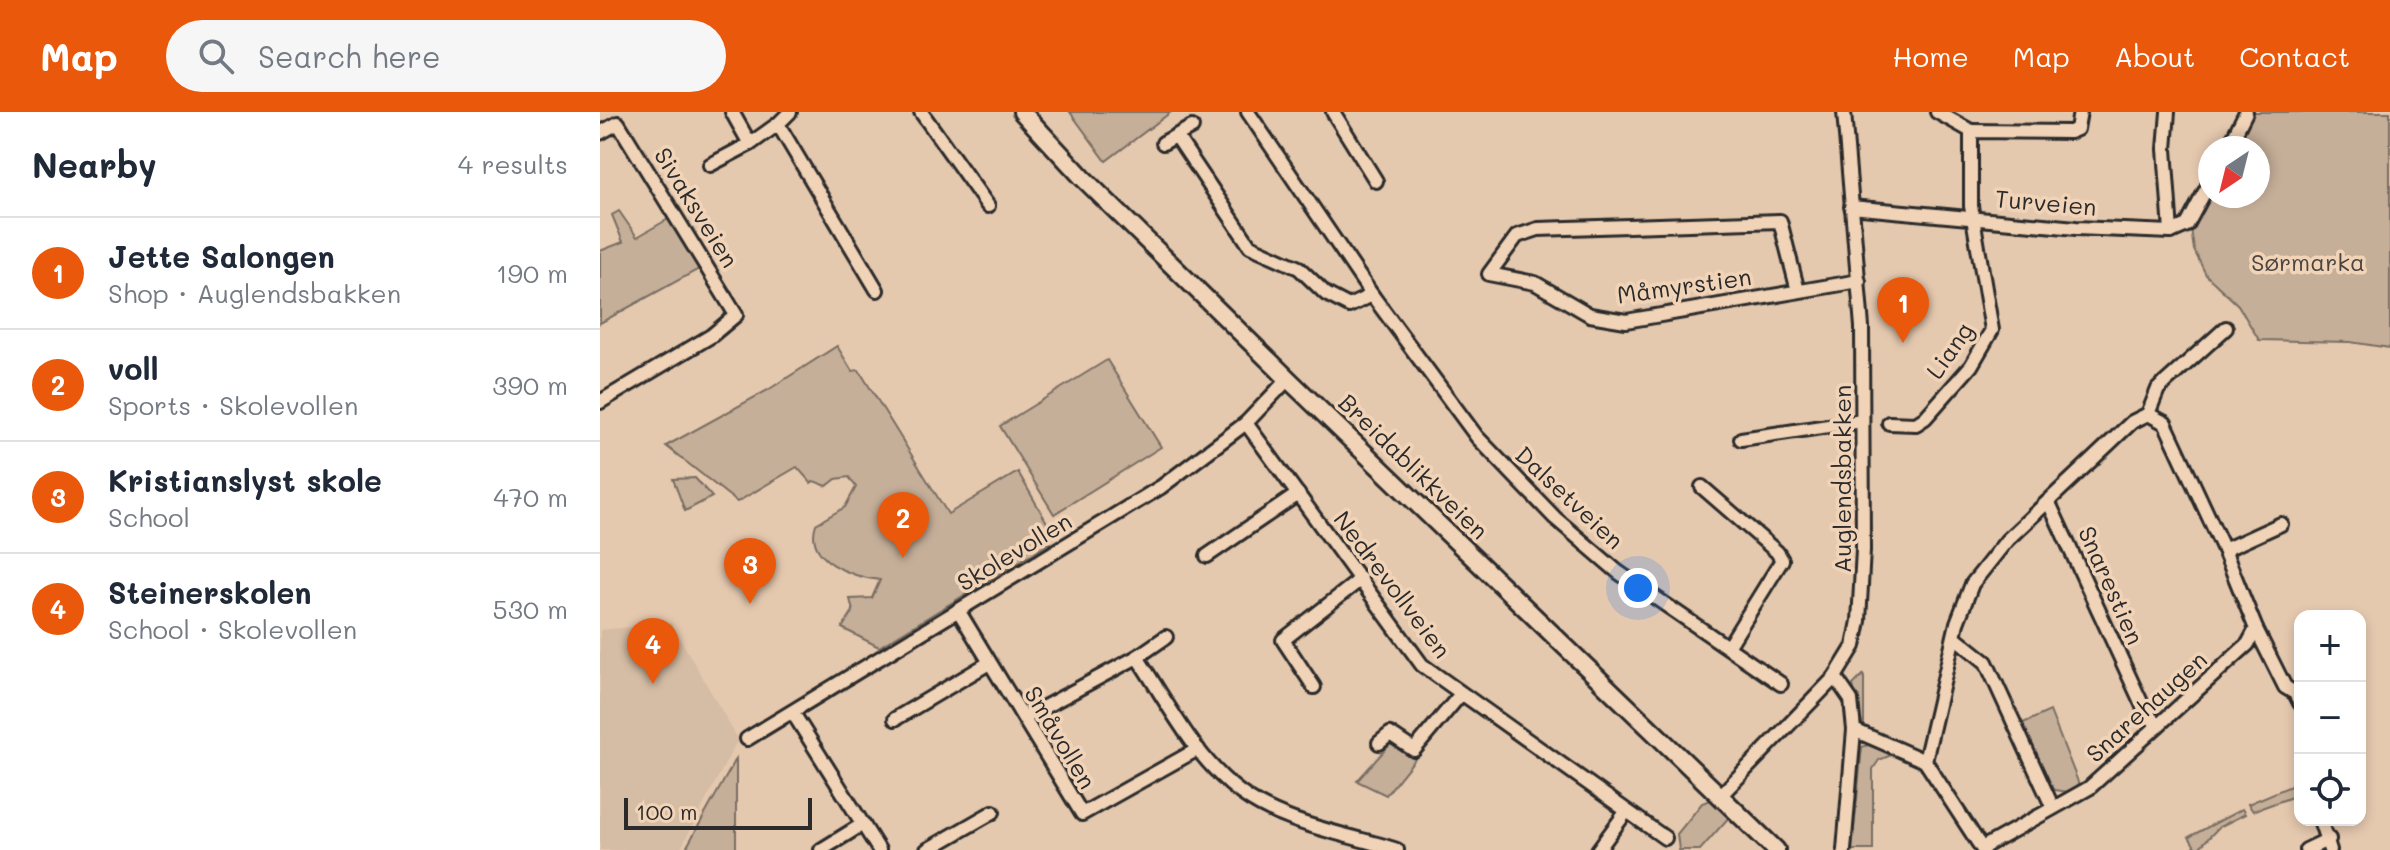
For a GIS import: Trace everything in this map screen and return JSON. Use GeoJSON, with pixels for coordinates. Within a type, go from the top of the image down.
{"type":"FeatureCollection","features":[{"type":"Feature","properties":{"kind":"main road","name":"Breidablikkveien"},"geometry":{"type":"LineString","coordinates":[[1022,112],[1053,149],[1776,850]]}},
{"type":"Feature","properties":{"kind":"street"},"geometry":{"type":"LineString","coordinates":[[732,112],[750,144]]}},
{"type":"Feature","properties":{"kind":"street"},"geometry":{"type":"LineString","coordinates":[[710,165],[750,144],[790,112]]}},
{"type":"Feature","properties":{"kind":"street"},"geometry":{"type":"LineString","coordinates":[[921,112],[988,206]]}},
{"type":"Feature","properties":{"kind":"street","name":"Dalsetveien"},"geometry":{"type":"LineString","coordinates":[[1248,112],[1372,295],[1477,437],[1555,518],[1618,572],[1781,684]]}},
{"type":"Feature","properties":{"kind":"street"},"geometry":{"type":"LineString","coordinates":[[1333,112],[1376,181]]}},
{"type":"Feature","properties":{"kind":"street","name":"Auglendsbakken"},"geometry":{"type":"LineString","coordinates":[[1721,795],[1835,677],[1854,646],[1859,621],[1862,421],[1859,281],[1844,112]]}},
{"type":"Feature","properties":{"kind":"street"},"geometry":{"type":"LineString","coordinates":[[1937,112],[1971,131],[2070,132],[2077,129],[2080,112]]}},
{"type":"Feature","properties":{"kind":"street"},"geometry":{"type":"LineString","coordinates":[[2168,112],[2165,149],[2171,232],[2187,225],[2198,204]]}},
{"type":"Feature","properties":{"kind":"street"},"geometry":{"type":"LineString","coordinates":[[2234,136],[2246,112]]}},
{"type":"Feature","properties":{"kind":"street","name":"Sivaksveien"},"geometry":{"type":"LineString","coordinates":[[600,133],[619,118],[736,315],[711,336],[600,402]]}},
{"type":"Feature","properties":{"kind":"street"},"geometry":{"type":"LineString","coordinates":[[778,124],[877,290]]}},
{"type":"Feature","properties":{"kind":"street"},"geometry":{"type":"LineString","coordinates":[[1163,143],[1192,127]]}},
{"type":"Feature","properties":{"kind":"street","name":"Liang"},"geometry":{"type":"LineString","coordinates":[[1889,423],[1916,424],[1925,418],[1971,366],[1992,330],[1972,217],[1971,131]]}},
{"type":"Feature","properties":{"kind":"street"},"geometry":{"type":"LineString","coordinates":[[1177,137],[1250,246],[1299,268],[1326,294],[1349,306],[1372,295]]}},
{"type":"Feature","properties":{"kind":"street","name":"Turveien"},"geometry":{"type":"LineString","coordinates":[[1851,207],[2076,228],[2171,232]]}},
{"type":"Feature","properties":{"kind":"street","name":"Måmyrstien"},"geometry":{"type":"LineString","coordinates":[[1798,291],[1780,221],[1538,229],[1517,236],[1489,274],[1535,283],[1590,315],[1626,321],[1859,281]]}},
{"type":"Feature","properties":{"kind":"street"},"geometry":{"type":"LineString","coordinates":[[1925,761],[1962,608],[1982,568],[2132,422],[2148,414],[2158,389],[2226,328]]}},
{"type":"Feature","properties":{"kind":"street","name":"Skolevollen"},"geometry":{"type":"LineString","coordinates":[[747,739],[1161,487],[1246,423],[1288,379]]}},
{"type":"Feature","properties":{"kind":"street"},"geometry":{"type":"LineString","coordinates":[[2148,414],[2165,423],[2224,550],[2256,629],[2285,687],[2294,692]]}},
{"type":"Feature","properties":{"kind":"street"},"geometry":{"type":"LineString","coordinates":[[1741,439],[1862,421]]}},
{"type":"Feature","properties":{"kind":"street","name":"Nedrevollveien"},"geometry":{"type":"LineString","coordinates":[[1246,423],[1422,665],[1460,695],[1665,838]]}},
{"type":"Feature","properties":{"kind":"street"},"geometry":{"type":"LineString","coordinates":[[1702,487],[1777,552],[1782,560],[1728,647]]}},
{"type":"Feature","properties":{"kind":"street"},"geometry":{"type":"LineString","coordinates":[[1207,556],[1298,494]]}},
{"type":"Feature","properties":{"kind":"street","name":"Snarestien"},"geometry":{"type":"LineString","coordinates":[[2049,503],[2146,713],[2158,725]]}},
{"type":"Feature","properties":{"kind":"street"},"geometry":{"type":"LineString","coordinates":[[2224,550],[2281,524]]}},
{"type":"Feature","properties":{"kind":"street"},"geometry":{"type":"LineString","coordinates":[[1314,687],[1283,640],[1361,579]]}},
{"type":"Feature","properties":{"kind":"street","name":"Småvollen"},"geometry":{"type":"LineString","coordinates":[[958,610],[1082,814],[1198,749]]}},
{"type":"Feature","properties":{"kind":"street","name":"Snarehaugen"},"geometry":{"type":"LineString","coordinates":[[1983,849],[2052,806],[2089,788],[2248,644],[2256,629]]}},
{"type":"Feature","properties":{"kind":"street"},"geometry":{"type":"LineString","coordinates":[[1024,718],[1137,657],[1166,637]]}},
{"type":"Feature","properties":{"kind":"street"},"geometry":{"type":"LineString","coordinates":[[1956,638],[1986,662],[2052,806]]}},
{"type":"Feature","properties":{"kind":"street"},"geometry":{"type":"LineString","coordinates":[[1137,657],[1198,749],[1225,779],[1262,805],[1397,850]]}},
{"type":"Feature","properties":{"kind":"street"},"geometry":{"type":"LineString","coordinates":[[895,719],[989,663]]}},
{"type":"Feature","properties":{"kind":"street"},"geometry":{"type":"LineString","coordinates":[[1835,677],[1851,700],[1854,730],[1844,850]]}},
{"type":"Feature","properties":{"kind":"street"},"geometry":{"type":"LineString","coordinates":[[1379,743],[1390,734],[1414,750],[1460,695]]}},
{"type":"Feature","properties":{"kind":"street"},"geometry":{"type":"LineString","coordinates":[[793,713],[879,850]]}},
{"type":"Feature","properties":{"kind":"street"},"geometry":{"type":"LineString","coordinates":[[1854,730],[1925,761],[1983,849]]}},
{"type":"Feature","properties":{"kind":"street"},"geometry":{"type":"LineString","coordinates":[[927,850],[993,812]]}},
{"type":"Feature","properties":{"kind":"street"},"geometry":{"type":"LineString","coordinates":[[1598,850],[1626,812]]}},
{"type":"Feature","properties":{"kind":"street"},"geometry":{"type":"LineString","coordinates":[[821,850],[863,824]]}},
{"type":"Feature","properties":{"kind":"street"},"geometry":{"type":"LineString","coordinates":[[2306,850],[2329,844]]}},
{"type":"Feature","properties":{"kind":"shaded area"},"geometry":{"type":"Polygon","coordinates":[[[671,623],[738,739],[680,850],[600,850],[600,630],[671,623]]]}},
{"type":"Feature","properties":{"kind":"green space"},"geometry":{"type":"Polygon","coordinates":[[[1070,112],[1171,112],[1106,161],[1070,112]]]}},
{"type":"Feature","properties":{"kind":"green space","name":"Sørmarka"},"geometry":{"type":"Polygon","coordinates":[[[2252,112],[2390,112],[2390,348],[2350,342],[2259,340],[2238,305],[2206,275],[2194,250],[2191,229],[2202,208],[2270,208],[2270,136],[2239,136],[2252,112]]]}},
{"type":"Feature","properties":{"kind":"green space"},"geometry":{"type":"Polygon","coordinates":[[[619,211],[637,237],[670,218],[701,268],[600,323],[600,251],[623,242],[612,215],[619,211]]]}},
{"type":"Feature","properties":{"kind":"green space"},"geometry":{"type":"Polygon","coordinates":[[[837,346],[852,371],[859,370],[948,514],[1018,472],[1053,533],[1050,543],[879,647],[842,628],[853,611],[850,599],[872,598],[880,580],[856,575],[833,564],[817,548],[814,537],[816,524],[845,507],[856,487],[849,477],[836,479],[827,486],[814,481],[811,483],[797,467],[737,502],[666,446],[768,390],[837,346]]]}},
{"type":"Feature","properties":{"kind":"green space"},"geometry":{"type":"Polygon","coordinates":[[[1107,360],[1161,447],[1054,514],[1000,426],[1107,360]]]}},
{"type":"Feature","properties":{"kind":"green space"},"geometry":{"type":"Polygon","coordinates":[[[695,478],[712,497],[685,511],[673,479],[695,478]]]}},
{"type":"Feature","properties":{"kind":"green space"},"geometry":{"type":"Polygon","coordinates":[[[1863,675],[1864,726],[1859,717],[1853,685],[1863,675]]]}},
{"type":"Feature","properties":{"kind":"green space"},"geometry":{"type":"Polygon","coordinates":[[[2050,711],[2080,787],[2068,792],[2055,790],[2048,782],[2021,724],[2050,711]]]}},
{"type":"Feature","properties":{"kind":"green space"},"geometry":{"type":"Polygon","coordinates":[[[1393,741],[1415,759],[1386,795],[1357,781],[1393,741]]]}},
{"type":"Feature","properties":{"kind":"green space"},"geometry":{"type":"Polygon","coordinates":[[[1868,745],[1894,754],[1879,760],[1873,769],[1873,850],[1852,850],[1862,747],[1868,745]]]}},
{"type":"Feature","properties":{"kind":"green space"},"geometry":{"type":"Polygon","coordinates":[[[736,759],[736,850],[685,850],[736,759]]]}},
{"type":"Feature","properties":{"kind":"green space"},"geometry":{"type":"Polygon","coordinates":[[[2294,785],[2294,796],[2253,811],[2248,804],[2294,785]]]}},
{"type":"Feature","properties":{"kind":"green space"},"geometry":{"type":"Polygon","coordinates":[[[1717,801],[1731,815],[1700,850],[1679,850],[1677,834],[1702,803],[1717,801]]]}},
{"type":"Feature","properties":{"kind":"green space"},"geometry":{"type":"Polygon","coordinates":[[[2242,809],[2245,814],[2219,827],[2197,850],[2189,837],[2242,809]]]}},
{"type":"Feature","properties":{"kind":"place","name":"Jette Salongen"},"geometry":{"type":"Point","coordinates":[1903,343]}},
{"type":"Feature","properties":{"kind":"place","name":"voll"},"geometry":{"type":"Point","coordinates":[903,558]}},
{"type":"Feature","properties":{"kind":"place","name":"Kristianslyst skole"},"geometry":{"type":"Point","coordinates":[750,604]}},
{"type":"Feature","properties":{"kind":"place","name":"Steinerskolen"},"geometry":{"type":"Point","coordinates":[653,684]}}]}
